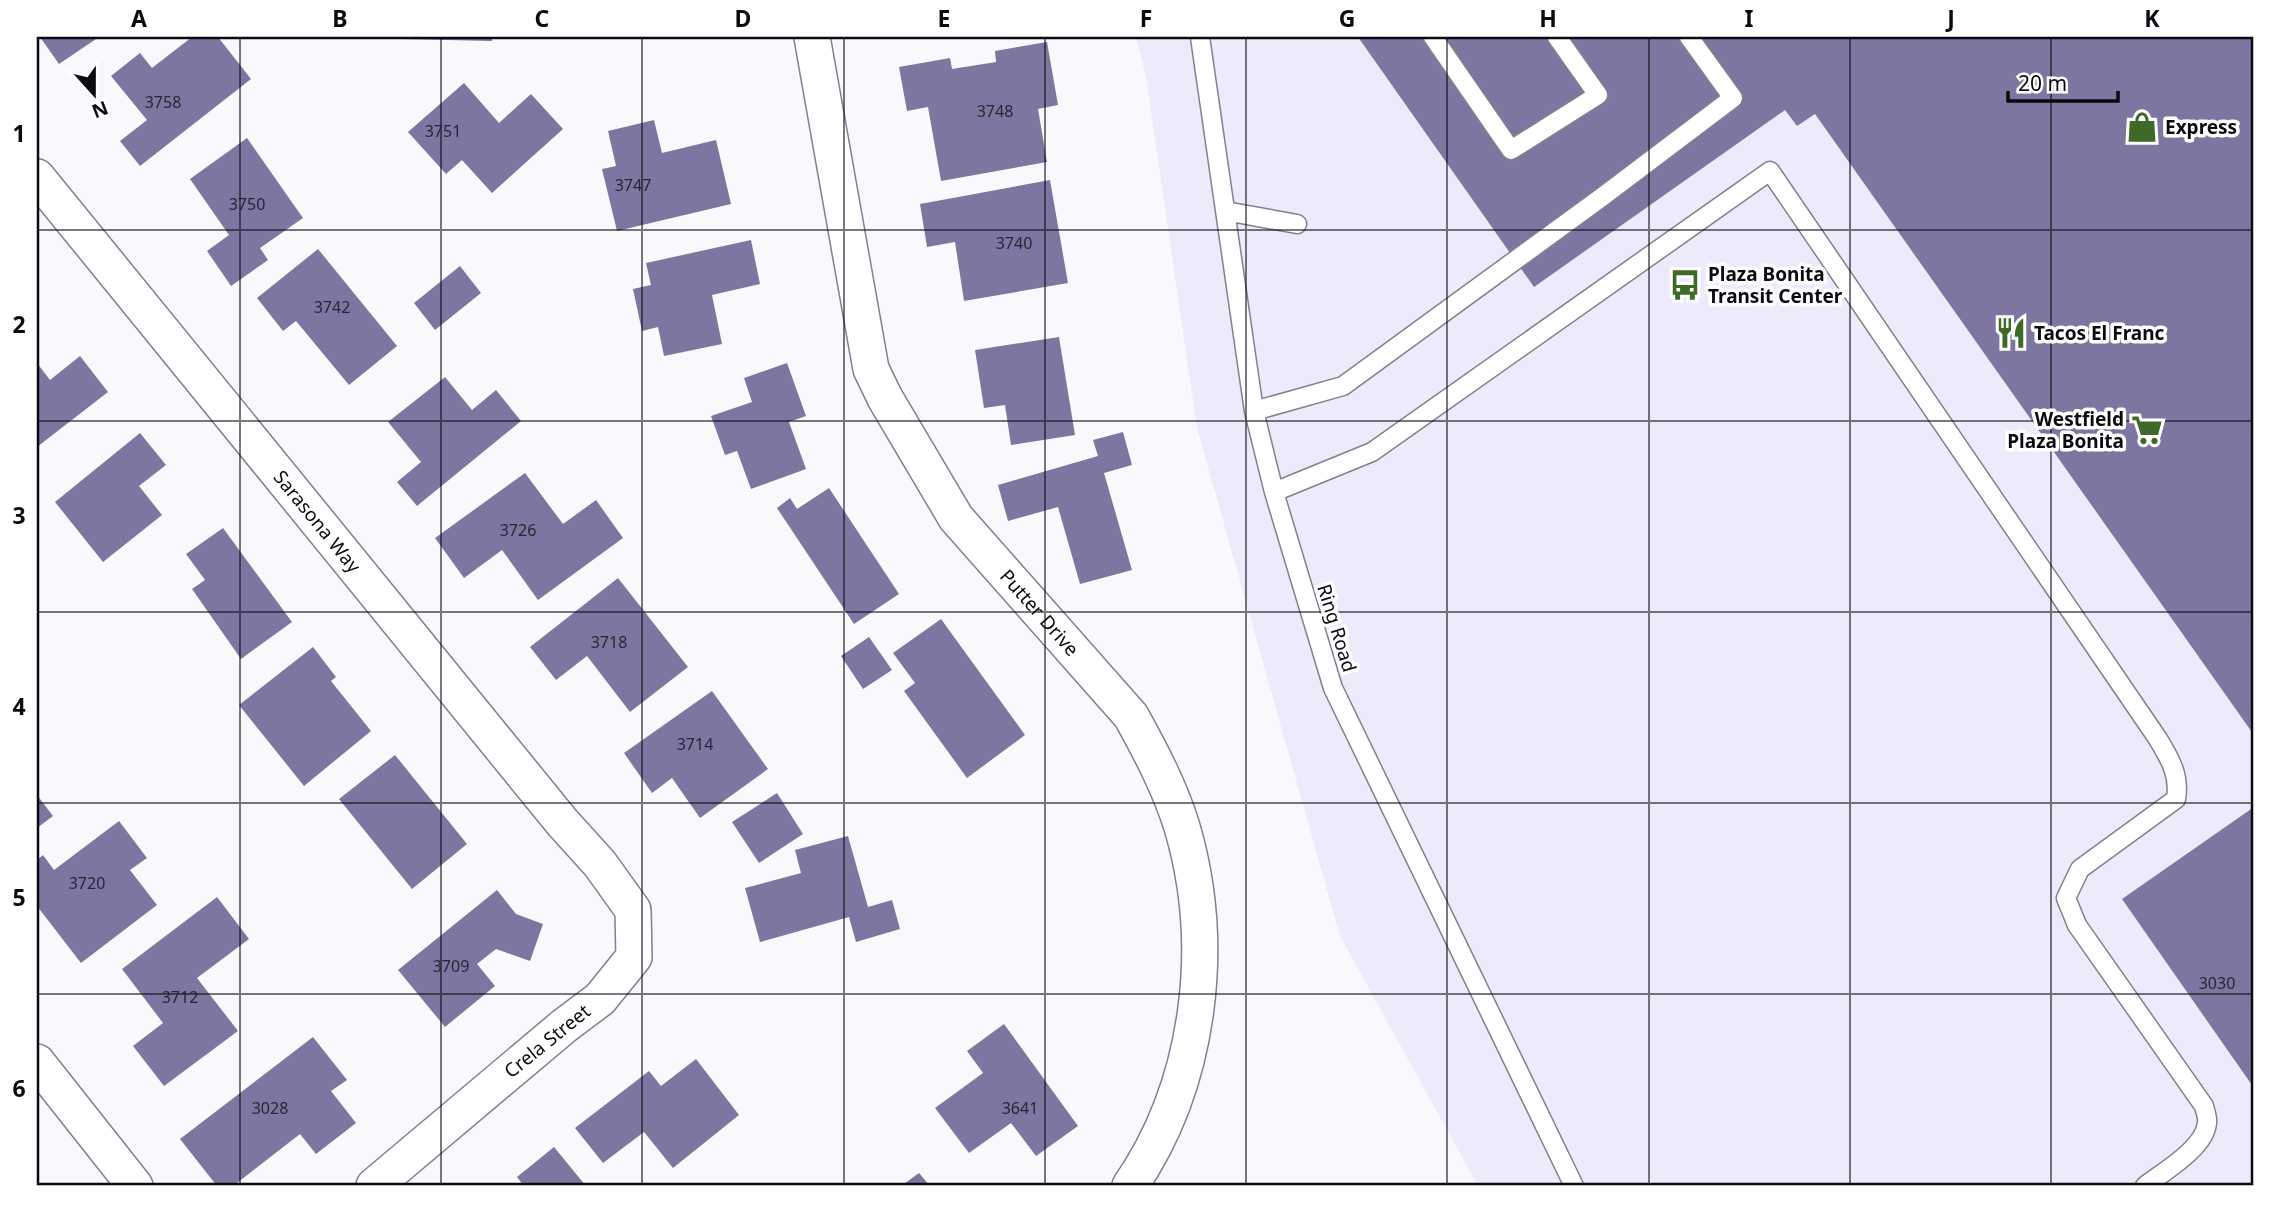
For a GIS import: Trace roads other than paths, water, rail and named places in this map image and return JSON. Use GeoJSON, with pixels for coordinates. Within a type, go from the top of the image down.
{"type":"FeatureCollection","features":[{"type":"Feature","properties":{"kind":"street","name":"Putter Drive"},"geometry":{"type":"LineString","coordinates":[[812,37],[871,369],[957,518],[1131,716],[1168,788],[1182,827],[1192,865],[1198,906],[1200,953],[1197,1000],[1177,1092],[1159,1136],[1130,1186]]}},
{"type":"Feature","properties":{"kind":"street","name":"Sarasona Way"},"geometry":{"type":"LineString","coordinates":[[37,177],[545,802],[600,864]]}},
{"type":"Feature","properties":{"kind":"street","name":"Crela Street"},"geometry":{"type":"LineString","coordinates":[[374,1186],[564,1026],[600,999],[634,957],[633,910],[600,864]]}},
{"type":"Feature","properties":{"kind":"street"},"geometry":{"type":"LineString","coordinates":[[37,1062],[135,1186]]}},
{"type":"Feature","properties":{"kind":"lane","name":"Ring Road"},"geometry":{"type":"LineString","coordinates":[[1200,37],[1254,411],[1274,492],[1333,688],[1574,1186]]}},
{"type":"Feature","properties":{"kind":"lane"},"geometry":{"type":"LineString","coordinates":[[1433,37],[1511,150],[1598,95],[1557,37]]}},
{"type":"Feature","properties":{"kind":"lane"},"geometry":{"type":"LineString","coordinates":[[1254,411],[1343,386],[1733,98],[1689,37]]}},
{"type":"Feature","properties":{"kind":"lane"},"geometry":{"type":"LineString","coordinates":[[1274,492],[1372,452],[1770,171],[2174,765],[2178,788],[2176,799],[2080,869],[2066,898],[2077,925],[2204,1106],[2207,1124],[2200,1140],[2191,1151],[2145,1186]]}},
{"type":"Feature","properties":{"kind":"lane"},"geometry":{"type":"LineString","coordinates":[[1225,211],[1297,224]]}},
{"type":"Feature","properties":{"kind":"place","name":"Express"},"geometry":{"type":"Point","coordinates":[2142,127]}},
{"type":"Feature","properties":{"kind":"place","name":"Plaza Bonita Transit Center"},"geometry":{"type":"Point","coordinates":[1685,285]}},
{"type":"Feature","properties":{"kind":"place","name":"Tacos El Franc"},"geometry":{"type":"Point","coordinates":[2011,333]}},
{"type":"Feature","properties":{"kind":"place","name":"Westfield Plaza Bonita"},"geometry":{"type":"Point","coordinates":[2147,430]}}]}
